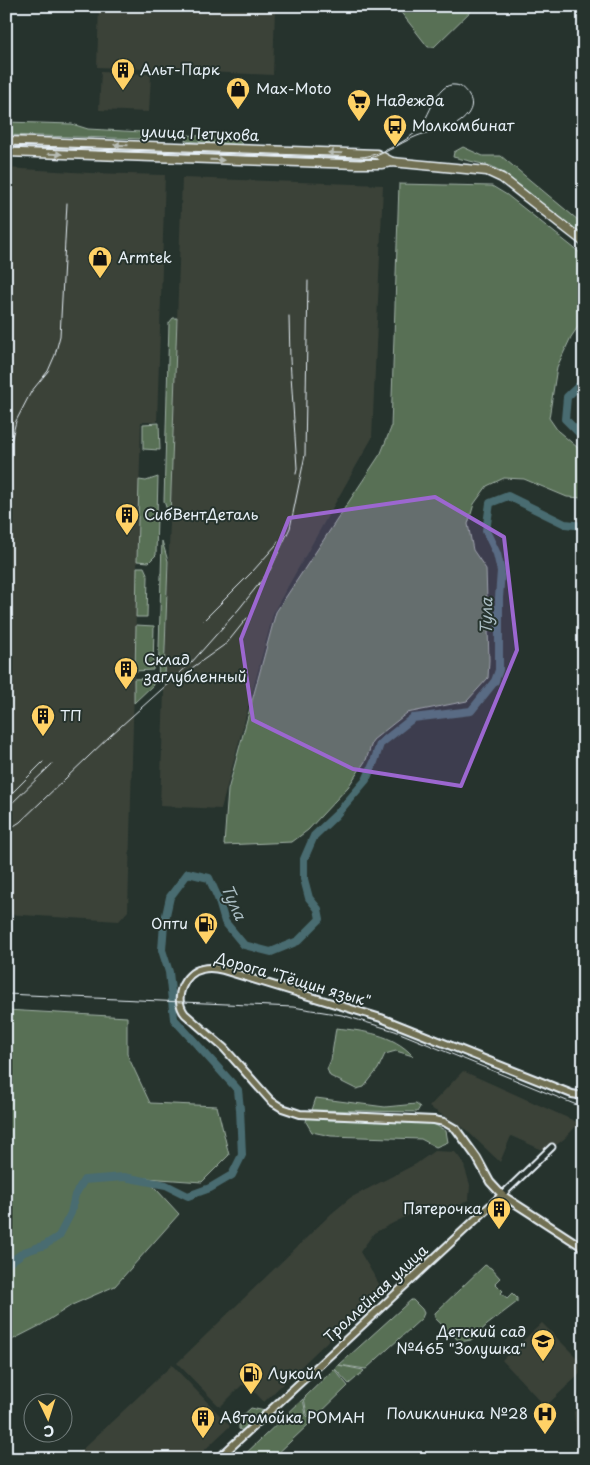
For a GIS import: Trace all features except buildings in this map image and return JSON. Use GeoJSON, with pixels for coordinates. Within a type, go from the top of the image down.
{"type":"FeatureCollection","features":[{"type":"Feature","properties":{"kind":"highway","name":"улица Петухова"},"geometry":{"type":"LineString","coordinates":[[6,141],[371,154],[380,155],[392,162]]}},
{"type":"Feature","properties":{"kind":"highway","name":"улица Петухова"},"geometry":{"type":"LineString","coordinates":[[6,152],[358,164],[392,162],[486,171],[502,178],[584,242]]}},
{"type":"Feature","properties":{"kind":"main road","name":"Дорога \"Тёщин язык\""},"geometry":{"type":"LineString","coordinates":[[502,1195],[490,1182],[467,1143],[456,1129],[444,1122],[422,1119],[300,1114],[276,1105],[224,1048],[180,1008],[180,994],[186,980],[194,972],[201,969],[222,970],[381,1018],[572,1094]]}},
{"type":"Feature","properties":{"kind":"main road"},"geometry":{"type":"LineString","coordinates":[[572,1094],[584,1090]]}},
{"type":"Feature","properties":{"kind":"main road"},"geometry":{"type":"LineString","coordinates":[[572,1094],[584,1096]]}},
{"type":"Feature","properties":{"kind":"main road"},"geometry":{"type":"LineString","coordinates":[[502,1195],[584,1248]]}},
{"type":"Feature","properties":{"kind":"main road","name":"Троллейная улица"},"geometry":{"type":"LineString","coordinates":[[218,1459],[502,1195]]}},
{"type":"Feature","properties":{"kind":"street","name":"Троллейная улица"},"geometry":{"type":"LineString","coordinates":[[502,1195],[552,1147]]}},
{"type":"Feature","properties":{"kind":"highlighted area"},"geometry":{"type":"Polygon","coordinates":[[[435,497],[504,537],[517,650],[461,786],[353,769],[253,720],[241,639],[289,518],[435,497]]]}},
{"type":"Feature","properties":{"kind":"shaded area"},"geometry":{"type":"Polygon","coordinates":[[[99,6],[275,6],[273,75],[97,67],[99,6]]]}},
{"type":"Feature","properties":{"kind":"shaded area","name":"Альт-Парк"},"geometry":{"type":"Polygon","coordinates":[[[101,72],[151,74],[149,112],[99,110],[101,72]]]}},
{"type":"Feature","properties":{"kind":"shaded area"},"geometry":{"type":"Polygon","coordinates":[[[6,168],[165,175],[157,422],[141,422],[128,911],[119,921],[6,914],[6,168]]]}},
{"type":"Feature","properties":{"kind":"shaded area"},"geometry":{"type":"Polygon","coordinates":[[[182,178],[383,185],[372,438],[274,611],[221,809],[160,806],[182,178]]]}},
{"type":"Feature","properties":{"kind":"shaded area"},"geometry":{"type":"Polygon","coordinates":[[[463,1071],[579,1123],[564,1139],[547,1152],[511,1136],[500,1162],[464,1128],[429,1107],[463,1071]]]}},
{"type":"Feature","properties":{"kind":"shaded area"},"geometry":{"type":"Polygon","coordinates":[[[434,1151],[455,1152],[463,1162],[470,1185],[469,1199],[455,1209],[430,1204],[374,1233],[360,1252],[382,1289],[264,1402],[250,1387],[242,1385],[220,1407],[177,1363],[331,1214],[350,1198],[416,1164],[434,1151]]]}},
{"type":"Feature","properties":{"kind":"shaded area","name":"Детский сад №465 \"Золушка\""},"geometry":{"type":"Polygon","coordinates":[[[542,1323],[584,1365],[584,1370],[548,1404],[544,1405],[502,1360],[542,1323]]]}},
{"type":"Feature","properties":{"kind":"shaded area"},"geometry":{"type":"Polygon","coordinates":[[[172,1365],[230,1426],[195,1459],[72,1459],[172,1365]]]}},
{"type":"Feature","properties":{"kind":"shaded area"},"geometry":{"type":"Polygon","coordinates":[[[580,1406],[584,1406],[584,1453],[576,1434],[574,1412],[580,1406]]]}},
{"type":"Feature","properties":{"kind":"green space"},"geometry":{"type":"Polygon","coordinates":[[[396,6],[476,6],[434,47],[428,47],[396,6]]]}},
{"type":"Feature","properties":{"kind":"green space"},"geometry":{"type":"Polygon","coordinates":[[[6,122],[72,124],[88,129],[141,132],[146,139],[6,135],[6,122]]]}},
{"type":"Feature","properties":{"kind":"green space"},"geometry":{"type":"Polygon","coordinates":[[[187,135],[239,139],[242,145],[185,141],[187,135]]]}},
{"type":"Feature","properties":{"kind":"green space"},"geometry":{"type":"Polygon","coordinates":[[[463,147],[483,156],[501,156],[584,225],[584,236],[504,173],[491,166],[453,157],[454,152],[463,147]]]}},
{"type":"Feature","properties":{"kind":"green space"},"geometry":{"type":"Polygon","coordinates":[[[399,184],[492,186],[507,195],[584,256],[584,318],[571,337],[557,367],[549,418],[558,431],[584,453],[584,498],[567,497],[524,479],[504,478],[487,486],[474,504],[468,524],[473,550],[486,569],[488,678],[467,701],[407,713],[373,740],[366,760],[348,787],[308,830],[292,842],[224,845],[228,790],[276,612],[381,453],[391,428],[399,184]]]}},
{"type":"Feature","properties":{"kind":"green space"},"geometry":{"type":"Polygon","coordinates":[[[173,318],[177,318],[170,519],[164,501],[169,323],[173,318]]]}},
{"type":"Feature","properties":{"kind":"green space"},"geometry":{"type":"Polygon","coordinates":[[[159,423],[160,450],[143,449],[143,424],[159,423]]]}},
{"type":"Feature","properties":{"kind":"green space"},"geometry":{"type":"Polygon","coordinates":[[[158,477],[156,555],[149,562],[137,561],[139,480],[146,481],[158,477]]]}},
{"type":"Feature","properties":{"kind":"green space"},"geometry":{"type":"Polygon","coordinates":[[[162,541],[168,561],[164,678],[158,683],[162,541]]]}},
{"type":"Feature","properties":{"kind":"green space"},"geometry":{"type":"Polygon","coordinates":[[[137,567],[144,567],[148,576],[147,617],[136,617],[137,567]]]}},
{"type":"Feature","properties":{"kind":"green space"},"geometry":{"type":"Polygon","coordinates":[[[136,625],[154,626],[153,670],[135,671],[136,625]]]}},
{"type":"Feature","properties":{"kind":"green space"},"geometry":{"type":"Polygon","coordinates":[[[153,678],[153,685],[134,703],[134,679],[153,678]]]}},
{"type":"Feature","properties":{"kind":"green space"},"geometry":{"type":"Polygon","coordinates":[[[6,1010],[127,1017],[127,1054],[150,1103],[217,1106],[229,1155],[202,1182],[146,1178],[179,1214],[115,1286],[72,1305],[41,1325],[6,1343],[6,1010]]]}},
{"type":"Feature","properties":{"kind":"green space"},"geometry":{"type":"Polygon","coordinates":[[[336,1028],[367,1032],[387,1038],[413,1056],[396,1051],[385,1054],[378,1069],[364,1087],[356,1089],[330,1076],[327,1069],[331,1060],[336,1028]]]}},
{"type":"Feature","properties":{"kind":"green space"},"geometry":{"type":"Polygon","coordinates":[[[316,1098],[385,1107],[416,1104],[420,1107],[417,1112],[312,1110],[316,1098]]]}},
{"type":"Feature","properties":{"kind":"green space"},"geometry":{"type":"Polygon","coordinates":[[[307,1117],[330,1120],[430,1122],[446,1131],[448,1142],[436,1147],[421,1139],[331,1136],[312,1132],[306,1122],[307,1117]]]}},
{"type":"Feature","properties":{"kind":"green space"},"geometry":{"type":"Polygon","coordinates":[[[485,1265],[491,1268],[500,1278],[495,1283],[503,1291],[501,1293],[507,1298],[512,1293],[517,1298],[517,1302],[471,1340],[460,1342],[435,1318],[435,1313],[485,1265]]]}},
{"type":"Feature","properties":{"kind":"green space"},"geometry":{"type":"Polygon","coordinates":[[[411,1300],[422,1309],[424,1313],[422,1318],[366,1369],[339,1365],[411,1300]]]}},
{"type":"Feature","properties":{"kind":"green space"},"geometry":{"type":"Polygon","coordinates":[[[338,1365],[364,1371],[349,1384],[335,1369],[338,1365]]]}},
{"type":"Feature","properties":{"kind":"green space"},"geometry":{"type":"Polygon","coordinates":[[[334,1369],[348,1386],[314,1419],[311,1419],[307,1414],[304,1398],[334,1369]]]}},
{"type":"Feature","properties":{"kind":"green space"},"geometry":{"type":"Polygon","coordinates":[[[303,1399],[306,1415],[311,1420],[310,1423],[272,1459],[240,1459],[303,1399]]]}},
{"type":"Feature","properties":{"kind":"green space"},"geometry":{"type":"Polygon","coordinates":[[[251,1408],[265,1411],[243,1431],[239,1429],[239,1419],[251,1408]]]}},
{"type":"Feature","properties":{"kind":"waterway","name":"Тула"},"geometry":{"type":"LineString","coordinates":[[584,381],[567,397],[565,419],[584,438]]}},
{"type":"Feature","properties":{"kind":"waterway","name":"Тула"},"geometry":{"type":"LineString","coordinates":[[6,1265],[24,1252],[45,1245],[59,1236],[71,1213],[75,1195],[84,1180],[124,1177],[166,1185],[188,1196],[210,1188],[232,1175],[242,1155],[238,1090],[174,1019],[169,972],[162,950],[164,924],[170,897],[188,873],[209,878],[218,898],[225,922],[244,945],[271,952],[298,941],[320,919],[318,909],[309,898],[304,879],[304,859],[314,836],[336,815],[366,780],[380,744],[413,718],[471,711],[495,681],[499,670],[501,571],[497,554],[486,531],[490,503],[508,496],[565,524],[584,526]]}},
{"type":"Feature","properties":{"kind":"tram line"},"geometry":{"type":"LineString","coordinates":[[6,145],[361,157],[383,151],[413,135],[422,124],[438,95],[448,86],[457,85],[461,87],[468,94],[471,103],[468,114],[457,124],[417,136],[383,153],[361,160],[6,148]]}},
{"type":"Feature","properties":{"kind":"railway"},"geometry":{"type":"LineString","coordinates":[[6,462],[16,421],[31,392],[48,371],[60,336],[67,203]]}},
{"type":"Feature","properties":{"kind":"railway"},"geometry":{"type":"LineString","coordinates":[[6,831],[20,822],[111,735],[191,663],[239,609],[270,570],[290,528],[305,455],[308,281]]}},
{"type":"Feature","properties":{"kind":"railway"},"geometry":{"type":"LineString","coordinates":[[289,316],[296,474]]}},
{"type":"Feature","properties":{"kind":"railway"},"geometry":{"type":"LineString","coordinates":[[204,620],[253,571],[278,541]]}},
{"type":"Feature","properties":{"kind":"railway"},"geometry":{"type":"LineString","coordinates":[[192,668],[227,643],[247,618]]}},
{"type":"Feature","properties":{"kind":"railway"},"geometry":{"type":"LineString","coordinates":[[6,799],[43,762]]}},
{"type":"Feature","properties":{"kind":"railway"},"geometry":{"type":"LineString","coordinates":[[6,809],[52,764]]}},
{"type":"Feature","properties":{"kind":"railway"},"geometry":{"type":"LineString","coordinates":[[6,994],[293,1007],[342,1015],[395,1031],[584,1108]]}},
{"type":"Feature","properties":{"kind":"place","name":"Альт-Парк"},"geometry":{"type":"Point","coordinates":[123,91]}},
{"type":"Feature","properties":{"kind":"place","name":"Max-Moto"},"geometry":{"type":"Point","coordinates":[238,110]}},
{"type":"Feature","properties":{"kind":"place","name":"Надежда"},"geometry":{"type":"Point","coordinates":[359,122]}},
{"type":"Feature","properties":{"kind":"place","name":"Молкомбинат"},"geometry":{"type":"Point","coordinates":[395,147]}},
{"type":"Feature","properties":{"kind":"place","name":"Armtek"},"geometry":{"type":"Point","coordinates":[100,279]}},
{"type":"Feature","properties":{"kind":"place","name":"СибВентДеталь"},"geometry":{"type":"Point","coordinates":[127,536]}},
{"type":"Feature","properties":{"kind":"place","name":"Склад заглубленный"},"geometry":{"type":"Point","coordinates":[126,690]}},
{"type":"Feature","properties":{"kind":"place","name":"ТП"},"geometry":{"type":"Point","coordinates":[43,737]}},
{"type":"Feature","properties":{"kind":"place","name":"Опти"},"geometry":{"type":"Point","coordinates":[206,945]}},
{"type":"Feature","properties":{"kind":"place","name":"Пятерочка"},"geometry":{"type":"Point","coordinates":[499,1230]}},
{"type":"Feature","properties":{"kind":"place","name":"Детский сад №465 \"Золушка\""},"geometry":{"type":"Point","coordinates":[543,1362]}},
{"type":"Feature","properties":{"kind":"place","name":"Лукойл"},"geometry":{"type":"Point","coordinates":[251,1395]}},
{"type":"Feature","properties":{"kind":"place","name":"Поликлиника №28"},"geometry":{"type":"Point","coordinates":[545,1435]}},
{"type":"Feature","properties":{"kind":"place","name":"Автомойка РОМАН"},"geometry":{"type":"Point","coordinates":[203,1439]}}]}
